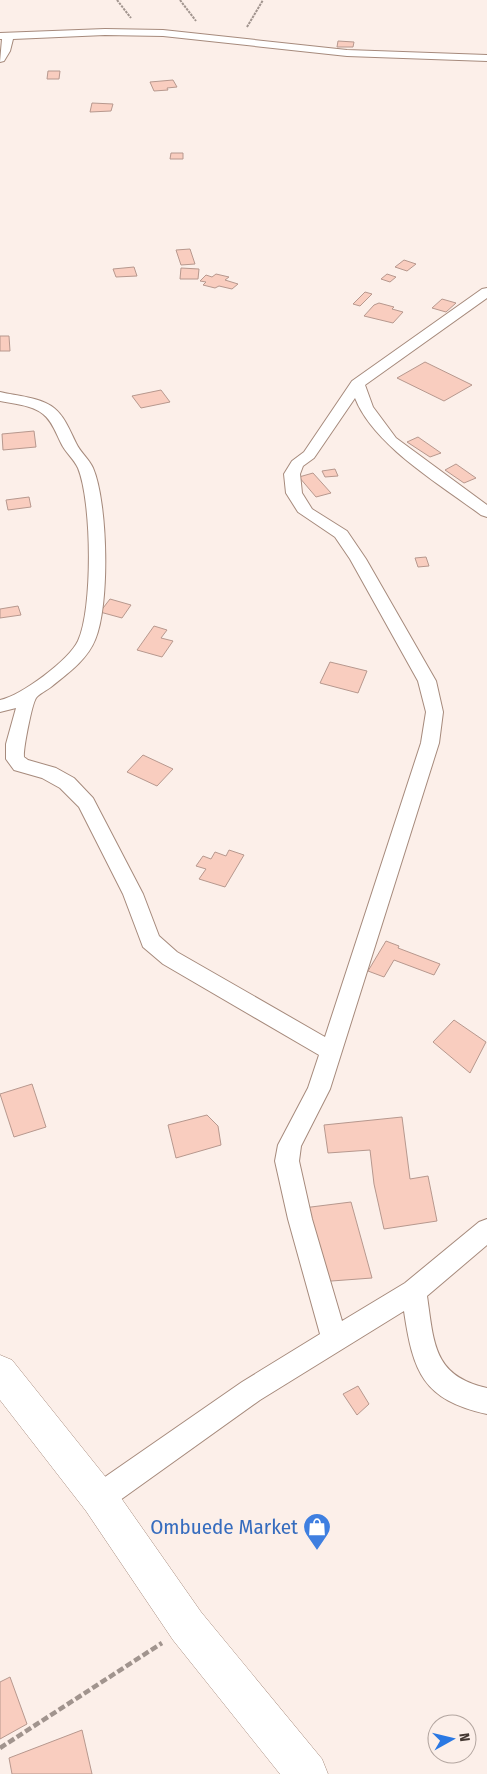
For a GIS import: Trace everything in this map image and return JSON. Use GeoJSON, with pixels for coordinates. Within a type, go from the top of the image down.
{"type":"FeatureCollection","features":[{"type":"Feature","properties":{"kind":"street"},"geometry":{"type":"LineString","coordinates":[[0,58],[6,51],[4,36],[136,32],[347,54],[487,58]]}},
{"type":"Feature","properties":{"kind":"street"},"geometry":{"type":"LineString","coordinates":[[335,1341],[300,1220],[287,1161],[290,1144],[319,1089],[436,721],[432,696],[427,682],[358,559],[341,534],[306,512],[294,494],[292,474],[297,464],[309,454],[357,384],[487,292]]}},
{"type":"Feature","properties":{"kind":"street"},"geometry":{"type":"LineString","coordinates":[[357,384],[366,408],[391,441],[487,512]]}},
{"type":"Feature","properties":{"kind":"street"},"geometry":{"type":"LineString","coordinates":[[0,396],[49,410],[55,417],[87,470],[94,509],[94,599],[87,640],[79,651],[49,680],[13,704],[0,706]]}},
{"type":"Feature","properties":{"kind":"street"},"geometry":{"type":"LineString","coordinates":[[26,696],[22,722],[15,743],[15,759],[21,765],[49,773],[67,783],[86,803],[133,894],[150,941],[170,958],[331,1051]]}},
{"type":"Feature","properties":{"kind":"street"},"geometry":{"type":"LineString","coordinates":[[99,1498],[251,1391],[335,1341],[414,1290],[487,1230]]}},
{"type":"Feature","properties":{"kind":"street"},"geometry":{"type":"LineString","coordinates":[[414,1290],[426,1354],[439,1380],[467,1396],[487,1401]]}},
{"type":"Feature","properties":{"kind":"street"},"geometry":{"type":"LineString","coordinates":[[0,1372],[99,1498],[187,1626],[307,1774]]}},
{"type":"Feature","properties":{"kind":"path"},"geometry":{"type":"LineString","coordinates":[[235,41],[252,23],[256,9],[263,0]]}},
{"type":"Feature","properties":{"kind":"path"},"geometry":{"type":"LineString","coordinates":[[0,1748],[187,1626]]}},
{"type":"Feature","properties":{"kind":"building"},"geometry":{"type":"Polygon","coordinates":[[[338,41],[354,42],[353,47],[337,47],[338,41]]]}},
{"type":"Feature","properties":{"kind":"building"},"geometry":{"type":"Polygon","coordinates":[[[48,71],[60,71],[59,79],[47,79],[48,71]]]}},
{"type":"Feature","properties":{"kind":"building"},"geometry":{"type":"Polygon","coordinates":[[[173,80],[177,87],[167,88],[168,90],[154,91],[150,82],[173,80]]]}},
{"type":"Feature","properties":{"kind":"building"},"geometry":{"type":"Polygon","coordinates":[[[92,103],[113,104],[111,111],[90,112],[92,103]]]}},
{"type":"Feature","properties":{"kind":"building"},"geometry":{"type":"Polygon","coordinates":[[[171,153],[183,153],[183,159],[170,159],[171,153]]]}},
{"type":"Feature","properties":{"kind":"building"},"geometry":{"type":"Polygon","coordinates":[[[190,249],[195,264],[181,265],[176,250],[190,249]]]}},
{"type":"Feature","properties":{"kind":"building"},"geometry":{"type":"Polygon","coordinates":[[[404,260],[416,264],[407,271],[395,267],[404,260]]]}},
{"type":"Feature","properties":{"kind":"building"},"geometry":{"type":"Polygon","coordinates":[[[134,267],[137,276],[116,277],[113,269],[134,267]]]}},
{"type":"Feature","properties":{"kind":"building"},"geometry":{"type":"Polygon","coordinates":[[[181,268],[199,269],[198,279],[180,279],[181,268]]]}},
{"type":"Feature","properties":{"kind":"building"},"geometry":{"type":"Polygon","coordinates":[[[216,274],[229,277],[225,280],[238,284],[232,289],[219,286],[215,288],[203,285],[206,282],[200,281],[206,275],[212,277],[216,274]]]}},
{"type":"Feature","properties":{"kind":"building"},"geometry":{"type":"Polygon","coordinates":[[[387,274],[396,277],[390,282],[381,279],[387,274]]]}},
{"type":"Feature","properties":{"kind":"building"},"geometry":{"type":"Polygon","coordinates":[[[365,292],[372,294],[360,306],[353,304],[365,292]]]}},
{"type":"Feature","properties":{"kind":"building"},"geometry":{"type":"Polygon","coordinates":[[[442,299],[456,303],[446,312],[432,308],[442,299]]]}},
{"type":"Feature","properties":{"kind":"building"},"geometry":{"type":"Polygon","coordinates":[[[379,303],[394,307],[392,309],[403,312],[393,323],[364,316],[374,305],[379,303]]]}},
{"type":"Feature","properties":{"kind":"building"},"geometry":{"type":"Polygon","coordinates":[[[0,336],[9,336],[10,351],[0,351],[0,336]]]}},
{"type":"Feature","properties":{"kind":"building"},"geometry":{"type":"Polygon","coordinates":[[[425,362],[472,385],[444,401],[397,378],[425,362]]]}},
{"type":"Feature","properties":{"kind":"building"},"geometry":{"type":"Polygon","coordinates":[[[161,390],[170,402],[141,408],[132,396],[161,390]]]}},
{"type":"Feature","properties":{"kind":"building"},"geometry":{"type":"Polygon","coordinates":[[[34,431],[36,447],[3,450],[2,434],[34,431]]]}},
{"type":"Feature","properties":{"kind":"building"},"geometry":{"type":"Polygon","coordinates":[[[418,437],[441,453],[430,457],[407,442],[418,437]]]}},
{"type":"Feature","properties":{"kind":"building"},"geometry":{"type":"Polygon","coordinates":[[[456,464],[476,478],[464,483],[445,470],[456,464]]]}},
{"type":"Feature","properties":{"kind":"building"},"geometry":{"type":"Polygon","coordinates":[[[335,469],[338,476],[325,477],[322,471],[335,469]]]}},
{"type":"Feature","properties":{"kind":"building"},"geometry":{"type":"Polygon","coordinates":[[[313,473],[331,493],[316,497],[299,477],[313,473]]]}},
{"type":"Feature","properties":{"kind":"building"},"geometry":{"type":"Polygon","coordinates":[[[29,497],[31,507],[8,510],[6,500],[29,497]]]}},
{"type":"Feature","properties":{"kind":"building"},"geometry":{"type":"Polygon","coordinates":[[[426,557],[429,566],[418,567],[415,558],[426,557]]]}},
{"type":"Feature","properties":{"kind":"building"},"geometry":{"type":"Polygon","coordinates":[[[110,599],[131,605],[122,618],[100,612],[110,599]]]}},
{"type":"Feature","properties":{"kind":"building"},"geometry":{"type":"Polygon","coordinates":[[[18,606],[21,615],[0,618],[0,609],[18,606]]]}},
{"type":"Feature","properties":{"kind":"building"},"geometry":{"type":"Polygon","coordinates":[[[154,626],[167,630],[161,638],[173,641],[162,657],[137,650],[154,626]]]}},
{"type":"Feature","properties":{"kind":"building"},"geometry":{"type":"Polygon","coordinates":[[[330,662],[367,671],[358,693],[320,683],[330,662]]]}},
{"type":"Feature","properties":{"kind":"building"},"geometry":{"type":"Polygon","coordinates":[[[143,755],[173,769],[157,786],[127,772],[143,755]]]}},
{"type":"Feature","properties":{"kind":"building"},"geometry":{"type":"Polygon","coordinates":[[[229,850],[244,855],[225,887],[199,879],[206,869],[196,866],[203,856],[211,859],[215,852],[226,856],[229,850]]]}},
{"type":"Feature","properties":{"kind":"building"},"geometry":{"type":"Polygon","coordinates":[[[386,941],[399,946],[398,948],[440,964],[434,975],[394,960],[384,977],[368,971],[386,941]]]}},
{"type":"Feature","properties":{"kind":"building"},"geometry":{"type":"Polygon","coordinates":[[[454,1020],[486,1042],[470,1073],[433,1042],[454,1020]]]}},
{"type":"Feature","properties":{"kind":"building"},"geometry":{"type":"Polygon","coordinates":[[[32,1084],[46,1127],[14,1137],[0,1094],[32,1084]]]}},
{"type":"Feature","properties":{"kind":"building"},"geometry":{"type":"Polygon","coordinates":[[[207,1115],[218,1126],[221,1145],[176,1158],[168,1125],[207,1115]]]}},
{"type":"Feature","properties":{"kind":"building"},"geometry":{"type":"Polygon","coordinates":[[[402,1117],[410,1179],[428,1176],[437,1221],[384,1229],[374,1184],[370,1150],[328,1153],[324,1125],[402,1117]]]}},
{"type":"Feature","properties":{"kind":"building"},"geometry":{"type":"Polygon","coordinates":[[[351,1202],[372,1278],[318,1282],[303,1208],[351,1202]]]}},
{"type":"Feature","properties":{"kind":"building"},"geometry":{"type":"Polygon","coordinates":[[[358,1386],[369,1404],[357,1415],[343,1394],[358,1386]]]}},
{"type":"Feature","properties":{"kind":"building"},"geometry":{"type":"Polygon","coordinates":[[[10,1677],[27,1724],[0,1739],[0,1682],[10,1677]]]}},
{"type":"Feature","properties":{"kind":"building"},"geometry":{"type":"Polygon","coordinates":[[[82,1730],[92,1774],[12,1774],[9,1758],[82,1730]]]}},
{"type":"Feature","properties":{"kind":"place","name":"Ombuede Market"},"geometry":{"type":"Point","coordinates":[317,1551]}}]}
